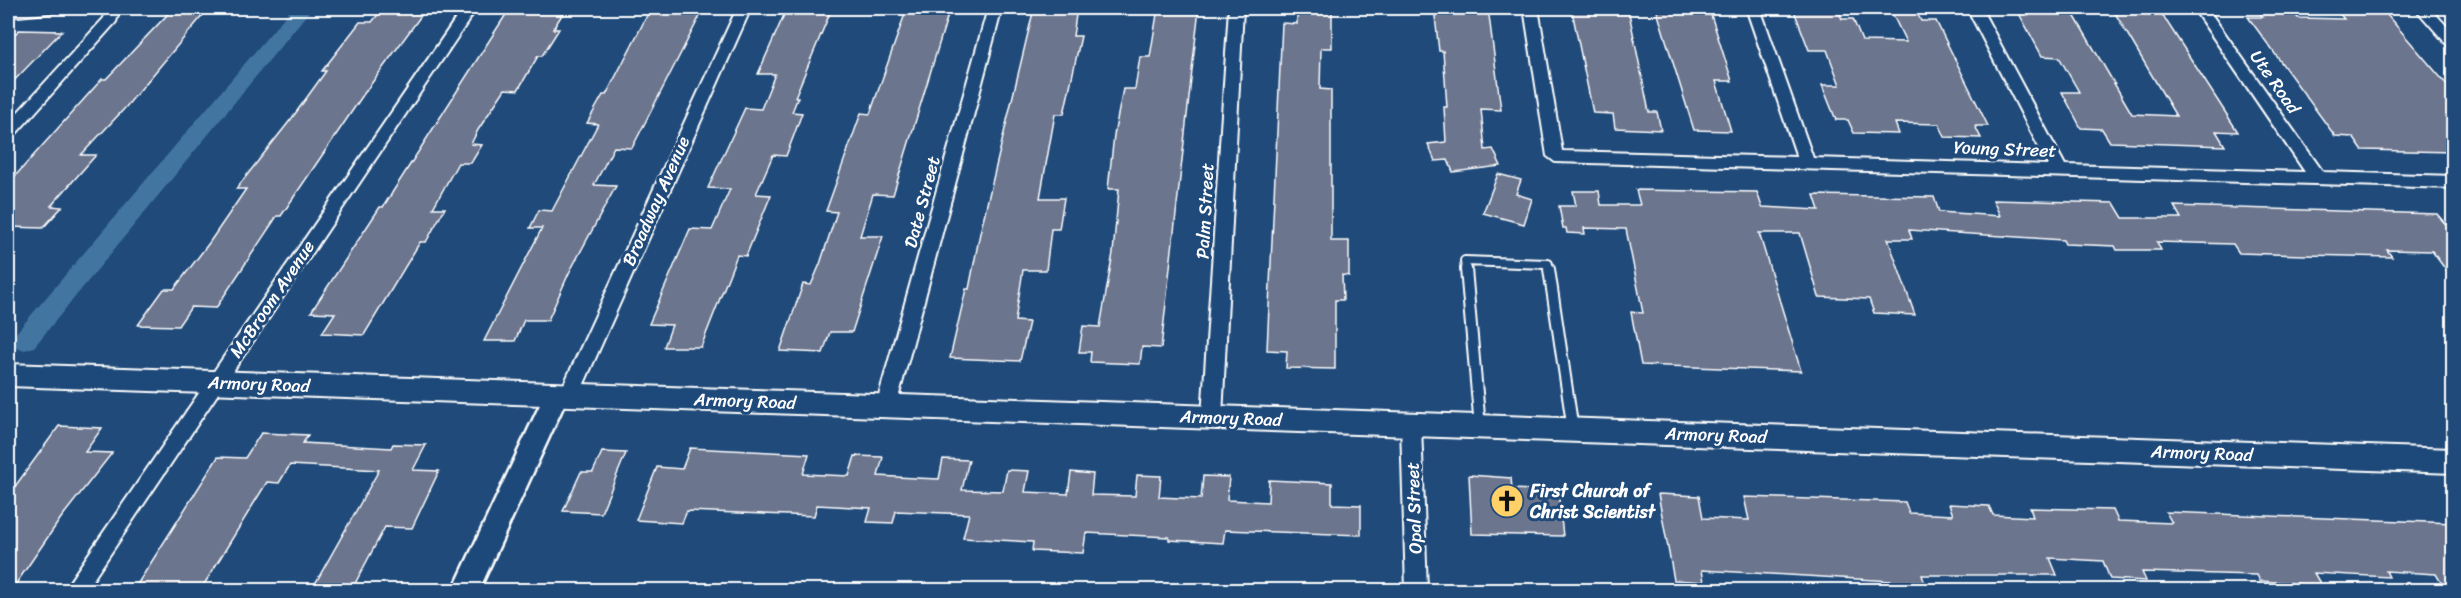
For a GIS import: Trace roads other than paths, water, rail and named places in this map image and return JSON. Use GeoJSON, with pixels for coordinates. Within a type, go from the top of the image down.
{"type":"FeatureCollection","features":[{"type":"Feature","properties":{"kind":"main road","name":"Armory Road"},"geometry":{"type":"LineString","coordinates":[[8,375],[2454,461]]}},
{"type":"Feature","properties":{"kind":"street"},"geometry":{"type":"LineString","coordinates":[[8,12],[58,8]]}},
{"type":"Feature","properties":{"kind":"street"},"geometry":{"type":"LineString","coordinates":[[8,132],[111,19],[113,8]]}},
{"type":"Feature","properties":{"kind":"street","name":"McBroom Avenue"},"geometry":{"type":"LineString","coordinates":[[74,591],[470,8]]}},
{"type":"Feature","properties":{"kind":"street","name":"Broadway Avenue"},"geometry":{"type":"LineString","coordinates":[[466,591],[563,394],[744,8]]}},
{"type":"Feature","properties":{"kind":"street","name":"Date Street"},"geometry":{"type":"LineString","coordinates":[[886,406],[995,8]]}},
{"type":"Feature","properties":{"kind":"street","name":"Palm Street"},"geometry":{"type":"LineString","coordinates":[[1212,417],[1236,8]]}},
{"type":"Feature","properties":{"kind":"street","name":"Young Street"},"geometry":{"type":"LineString","coordinates":[[1531,8],[1555,156],[2454,182]]}},
{"type":"Feature","properties":{"kind":"street"},"geometry":{"type":"LineString","coordinates":[[1753,8],[1807,163]]}},
{"type":"Feature","properties":{"kind":"street"},"geometry":{"type":"LineString","coordinates":[[1974,8],[2059,170]]}},
{"type":"Feature","properties":{"kind":"street","name":"Ute Road"},"geometry":{"type":"LineString","coordinates":[[2200,8],[2318,178]]}},
{"type":"Feature","properties":{"kind":"street"},"geometry":{"type":"LineString","coordinates":[[2422,8],[2454,44]]}},
{"type":"Feature","properties":{"kind":"street","name":"Opal Street"},"geometry":{"type":"LineString","coordinates":[[1411,425],[1418,591]]}},
{"type":"Feature","properties":{"kind":"lane"},"geometry":{"type":"LineString","coordinates":[[1480,427],[1465,261],[1548,264],[1573,430]]}},
{"type":"Feature","properties":{"kind":"waterway"},"geometry":{"type":"LineString","coordinates":[[25,340],[302,8]]}},
{"type":"Feature","properties":{"kind":"place","name":"First Church of Christ Scientist"},"geometry":{"type":"Point","coordinates":[1507,501]}}]}
